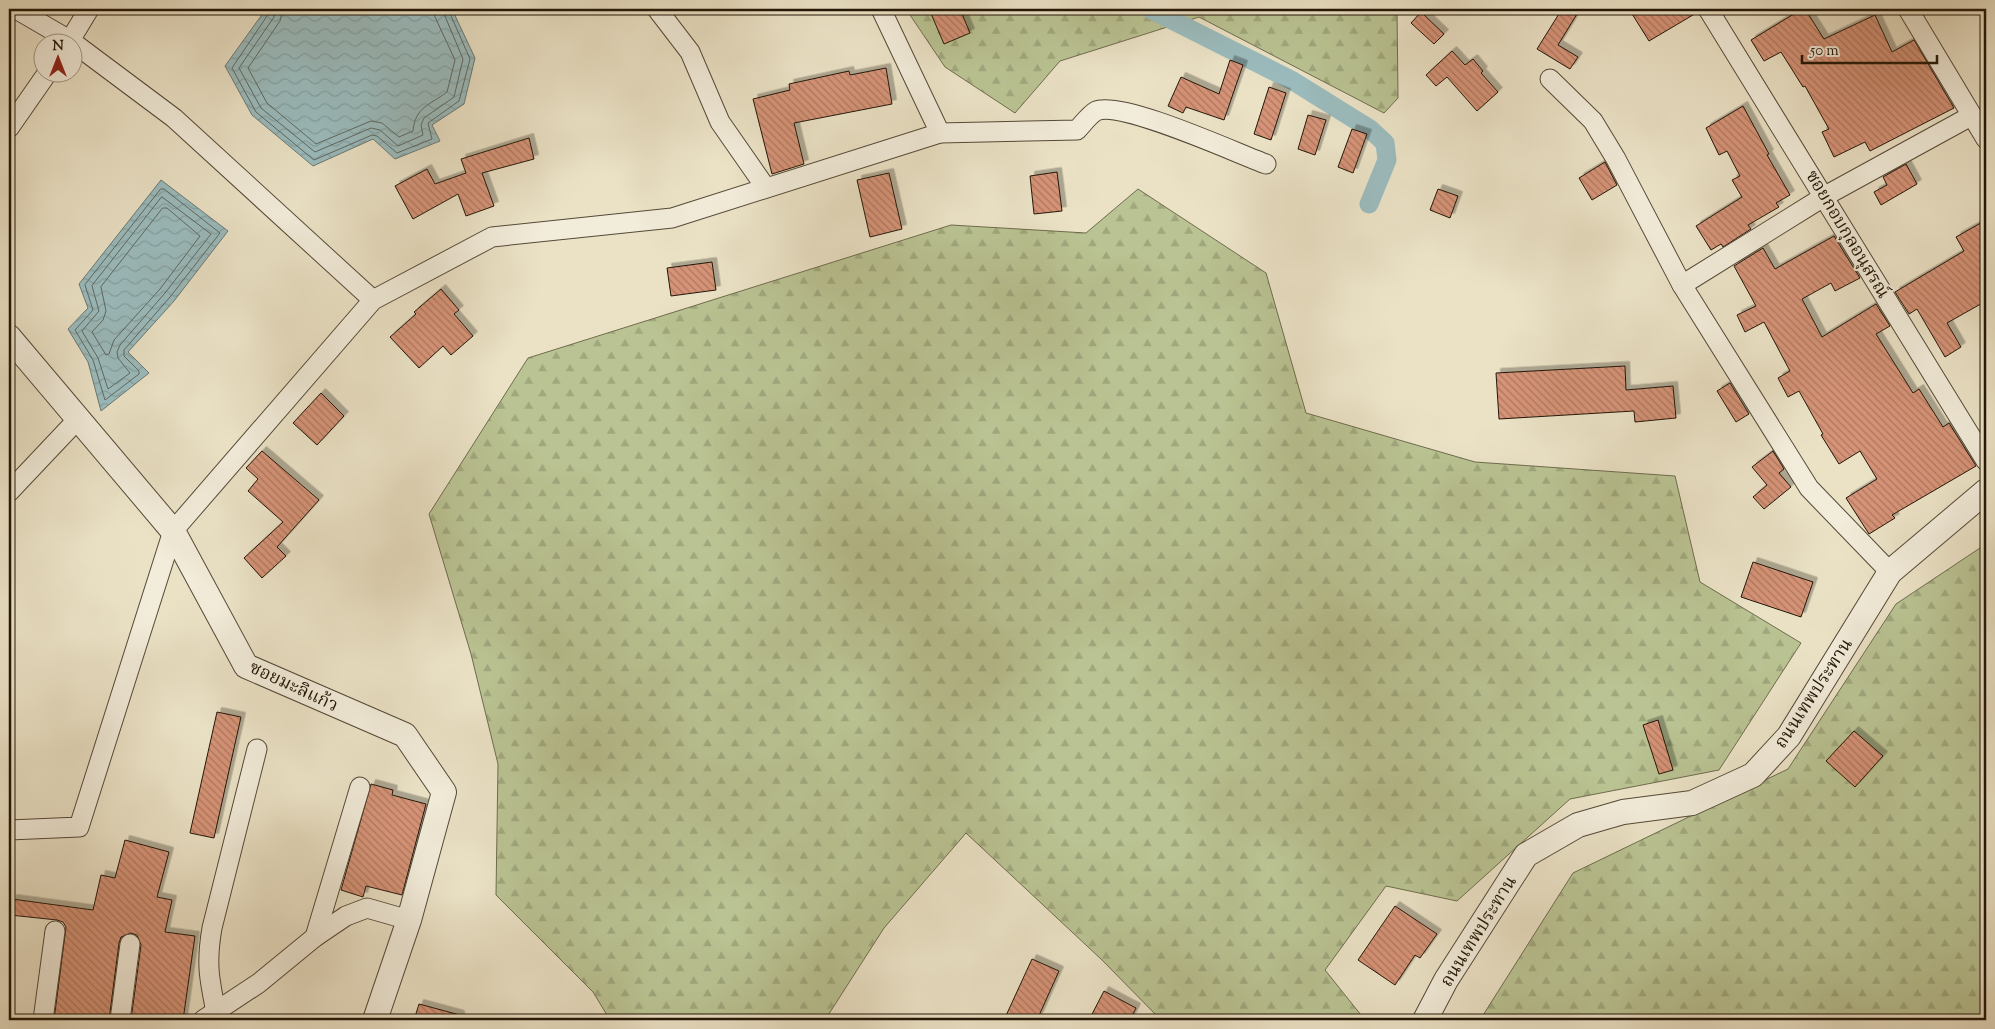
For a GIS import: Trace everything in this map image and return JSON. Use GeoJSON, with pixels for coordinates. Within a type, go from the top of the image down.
{"type":"FeatureCollection","features":[{"type":"Feature","properties":{"kind":"street"},"geometry":{"type":"LineString","coordinates":[[16,9],[54,32]]}},
{"type":"Feature","properties":{"kind":"street"},"geometry":{"type":"LineString","coordinates":[[76,32],[89,9]]}},
{"type":"Feature","properties":{"kind":"street"},"geometry":{"type":"LineString","coordinates":[[657,9],[690,52],[720,122],[766,188]]}},
{"type":"Feature","properties":{"kind":"street"},"geometry":{"type":"LineString","coordinates":[[881,9],[940,133]]}},
{"type":"Feature","properties":{"kind":"street","name":"ซอยกอบกุลอนุสรณ์"},"geometry":{"type":"LineString","coordinates":[[1708,9],[1986,460]]}},
{"type":"Feature","properties":{"kind":"street"},"geometry":{"type":"LineString","coordinates":[[1908,9],[1986,139]]}},
{"type":"Feature","properties":{"kind":"street"},"geometry":{"type":"LineString","coordinates":[[82,51],[174,118],[373,300]]}},
{"type":"Feature","properties":{"kind":"street"},"geometry":{"type":"LineString","coordinates":[[1550,79],[1593,121],[1616,159],[1682,285],[1809,488],[1890,572]]}},
{"type":"Feature","properties":{"kind":"street"},"geometry":{"type":"LineString","coordinates":[[9,128],[41,82]]}},
{"type":"Feature","properties":{"kind":"street"},"geometry":{"type":"LineString","coordinates":[[9,830],[79,827],[173,531],[373,300],[492,237],[672,218],[940,133],[1077,130],[1096,111],[1116,110],[1158,122],[1266,164]]}},
{"type":"Feature","properties":{"kind":"street"},"geometry":{"type":"LineString","coordinates":[[1682,285],[1825,196],[1971,116]]}},
{"type":"Feature","properties":{"kind":"street","name":"ซอยมะลิแก้ว"},"geometry":{"type":"LineString","coordinates":[[9,337],[173,531],[246,666],[405,735],[444,792],[409,920],[376,1020]]}},
{"type":"Feature","properties":{"kind":"street"},"geometry":{"type":"LineString","coordinates":[[9,492],[78,419]]}},
{"type":"Feature","properties":{"kind":"street","name":"ถนนเทพประทาน"},"geometry":{"type":"LineString","coordinates":[[1425,1020],[1446,980],[1526,855],[1578,825],[1623,812],[1692,803],[1753,775],[1789,736],[1890,572],[1986,491]]}},
{"type":"Feature","properties":{"kind":"street"},"geometry":{"type":"LineString","coordinates":[[210,1016],[208,972],[210,943],[258,749]]}},
{"type":"Feature","properties":{"kind":"street"},"geometry":{"type":"LineString","coordinates":[[315,937],[360,787]]}},
{"type":"Feature","properties":{"kind":"street"},"geometry":{"type":"LineString","coordinates":[[210,1016],[259,983],[315,937],[346,916],[367,908],[409,920]]}},
{"type":"Feature","properties":{"kind":"street"},"geometry":{"type":"LineString","coordinates":[[42,1020],[55,932]]}},
{"type":"Feature","properties":{"kind":"street"},"geometry":{"type":"LineString","coordinates":[[120,1020],[130,944]]}},
{"type":"Feature","properties":{"kind":"green space"},"geometry":{"type":"Polygon","coordinates":[[[906,9],[1397,9],[1398,98],[1384,113],[1199,17],[1060,61],[1015,113],[945,67],[906,9]]]}},
{"type":"Feature","properties":{"kind":"green space"},"geometry":{"type":"Polygon","coordinates":[[[1138,189],[1266,273],[1306,413],[1475,462],[1675,476],[1700,582],[1801,643],[1719,770],[1570,799],[1457,901],[1386,886],[1325,970],[1365,1020],[1161,1020],[1102,960],[966,833],[884,928],[825,1020],[610,1020],[593,992],[496,895],[498,764],[471,654],[429,514],[528,358],[951,225],[1086,233],[1138,189]]]}},
{"type":"Feature","properties":{"kind":"green space"},"geometry":{"type":"Polygon","coordinates":[[[1986,544],[1986,1020],[1480,1020],[1573,873],[1788,769],[1896,604],[1986,544]]]}},
{"type":"Feature","properties":{"kind":"water"},"geometry":{"type":"Polygon","coordinates":[[[266,9],[452,9],[475,58],[464,104],[432,125],[440,141],[395,159],[373,139],[313,166],[252,115],[225,66],[266,9]]]}},
{"type":"Feature","properties":{"kind":"water"},"geometry":{"type":"Polygon","coordinates":[[[161,180],[228,231],[174,301],[128,352],[149,373],[101,411],[88,362],[68,329],[88,308],[79,284],[161,180]]]}},
{"type":"Feature","properties":{"kind":"building"},"geometry":{"type":"Polygon","coordinates":[[[929,9],[960,9],[970,33],[944,44],[929,9]]]}},
{"type":"Feature","properties":{"kind":"building"},"geometry":{"type":"Polygon","coordinates":[[[1562,9],[1580,9],[1558,45],[1578,57],[1570,69],[1537,49],[1562,9]]]}},
{"type":"Feature","properties":{"kind":"building"},"geometry":{"type":"Polygon","coordinates":[[[1629,9],[1697,9],[1698,12],[1649,41],[1629,9]]]}},
{"type":"Feature","properties":{"kind":"building"},"geometry":{"type":"Polygon","coordinates":[[[1805,9],[1824,39],[1875,15],[1892,52],[1914,40],[1954,108],[1870,151],[1865,142],[1834,157],[1822,132],[1829,129],[1805,86],[1803,87],[1781,52],[1764,61],[1751,40],[1805,9]]]}},
{"type":"Feature","properties":{"kind":"building"},"geometry":{"type":"Polygon","coordinates":[[[1421,12],[1444,34],[1434,44],[1411,23],[1421,12]]]}},
{"type":"Feature","properties":{"kind":"building"},"geometry":{"type":"Polygon","coordinates":[[[1452,51],[1465,65],[1473,59],[1483,71],[1481,73],[1498,92],[1477,111],[1447,77],[1436,86],[1426,75],[1452,51]]]}},
{"type":"Feature","properties":{"kind":"building"},"geometry":{"type":"Polygon","coordinates":[[[1230,60],[1243,65],[1224,120],[1186,107],[1183,113],[1168,106],[1181,77],[1219,94],[1230,60]]]}},
{"type":"Feature","properties":{"kind":"building"},"geometry":{"type":"Polygon","coordinates":[[[886,68],[892,104],[794,123],[804,164],[772,174],[753,99],[790,90],[789,84],[849,71],[850,75],[886,68]]]}},
{"type":"Feature","properties":{"kind":"building"},"geometry":{"type":"Polygon","coordinates":[[[1269,87],[1286,93],[1271,140],[1254,134],[1269,87]]]}},
{"type":"Feature","properties":{"kind":"building"},"geometry":{"type":"Polygon","coordinates":[[[1743,106],[1769,154],[1767,155],[1790,195],[1776,203],[1779,207],[1748,225],[1751,229],[1723,247],[1721,244],[1711,250],[1696,226],[1742,197],[1732,180],[1740,176],[1727,151],[1719,155],[1706,128],[1743,106]]]}},
{"type":"Feature","properties":{"kind":"building"},"geometry":{"type":"Polygon","coordinates":[[[1308,115],[1326,120],[1315,155],[1298,149],[1308,115]]]}},
{"type":"Feature","properties":{"kind":"building"},"geometry":{"type":"Polygon","coordinates":[[[1352,129],[1367,134],[1353,173],[1338,167],[1352,129]]]}},
{"type":"Feature","properties":{"kind":"building"},"geometry":{"type":"Polygon","coordinates":[[[529,138],[534,159],[482,173],[494,206],[466,216],[458,194],[413,219],[395,186],[427,169],[435,184],[466,173],[461,159],[529,138]]]}},
{"type":"Feature","properties":{"kind":"building"},"geometry":{"type":"Polygon","coordinates":[[[1605,162],[1617,185],[1592,200],[1579,178],[1605,162]]]}},
{"type":"Feature","properties":{"kind":"building"},"geometry":{"type":"Polygon","coordinates":[[[1906,164],[1917,184],[1881,205],[1874,192],[1887,185],[1883,177],[1906,164]]]}},
{"type":"Feature","properties":{"kind":"building"},"geometry":{"type":"Polygon","coordinates":[[[1057,172],[1062,211],[1034,214],[1030,176],[1057,172]]]}},
{"type":"Feature","properties":{"kind":"building"},"geometry":{"type":"Polygon","coordinates":[[[889,173],[902,229],[870,237],[857,180],[889,173]]]}},
{"type":"Feature","properties":{"kind":"building"},"geometry":{"type":"Polygon","coordinates":[[[1438,189],[1458,196],[1450,218],[1430,210],[1438,189]]]}},
{"type":"Feature","properties":{"kind":"building"},"geometry":{"type":"Polygon","coordinates":[[[1986,220],[1986,301],[1947,323],[1961,347],[1945,357],[1917,309],[1909,314],[1895,292],[1964,251],[1956,237],[1986,220]]]}},
{"type":"Feature","properties":{"kind":"building"},"geometry":{"type":"Polygon","coordinates":[[[1834,236],[1860,278],[1835,291],[1831,283],[1802,299],[1822,337],[1876,304],[1890,326],[1876,334],[1913,393],[1919,389],[1943,427],[1949,423],[1976,466],[1892,515],[1895,518],[1869,534],[1846,498],[1877,479],[1860,451],[1839,464],[1821,435],[1823,434],[1799,391],[1788,397],[1778,378],[1790,371],[1764,322],[1745,332],[1737,315],[1756,306],[1734,266],[1763,248],[1775,269],[1834,236]]]}},
{"type":"Feature","properties":{"kind":"building"},"geometry":{"type":"Polygon","coordinates":[[[712,262],[716,290],[671,296],[667,268],[712,262]]]}},
{"type":"Feature","properties":{"kind":"building"},"geometry":{"type":"Polygon","coordinates":[[[441,289],[459,310],[454,314],[473,336],[451,355],[443,346],[419,368],[390,337],[416,314],[414,312],[441,289]]]}},
{"type":"Feature","properties":{"kind":"building"},"geometry":{"type":"Polygon","coordinates":[[[1625,366],[1626,390],[1673,386],[1676,418],[1635,422],[1634,411],[1499,419],[1496,373],[1625,366]]]}},
{"type":"Feature","properties":{"kind":"building"},"geometry":{"type":"Polygon","coordinates":[[[1730,383],[1749,414],[1736,422],[1717,391],[1730,383]]]}},
{"type":"Feature","properties":{"kind":"building"},"geometry":{"type":"Polygon","coordinates":[[[321,393],[344,416],[317,445],[293,423],[321,393]]]}},
{"type":"Feature","properties":{"kind":"building"},"geometry":{"type":"Polygon","coordinates":[[[262,451],[319,500],[277,547],[286,556],[262,578],[244,558],[283,522],[248,491],[258,479],[246,468],[262,451]]]}},
{"type":"Feature","properties":{"kind":"building"},"geometry":{"type":"Polygon","coordinates":[[[1773,451],[1784,469],[1779,473],[1791,487],[1764,509],[1753,497],[1767,485],[1752,467],[1773,451]]]}},
{"type":"Feature","properties":{"kind":"building"},"geometry":{"type":"Polygon","coordinates":[[[1753,562],[1813,582],[1801,617],[1741,597],[1753,562]]]}},
{"type":"Feature","properties":{"kind":"building"},"geometry":{"type":"Polygon","coordinates":[[[217,712],[241,717],[214,838],[190,833],[217,712]]]}},
{"type":"Feature","properties":{"kind":"building"},"geometry":{"type":"Polygon","coordinates":[[[1658,720],[1673,770],[1659,774],[1643,725],[1658,720]]]}},
{"type":"Feature","properties":{"kind":"building"},"geometry":{"type":"Polygon","coordinates":[[[1854,731],[1883,756],[1855,787],[1826,761],[1854,731]]]}},
{"type":"Feature","properties":{"kind":"building"},"geometry":{"type":"Polygon","coordinates":[[[371,784],[393,790],[392,795],[426,804],[402,895],[366,886],[363,897],[341,890],[371,784]]]}},
{"type":"Feature","properties":{"kind":"building"},"geometry":{"type":"Polygon","coordinates":[[[125,840],[169,852],[157,897],[172,900],[165,932],[195,936],[183,1020],[154,1017],[153,1020],[131,1020],[141,945],[137,935],[131,933],[121,937],[119,943],[109,1020],[54,1020],[66,927],[63,922],[57,920],[10,915],[12,899],[93,910],[101,875],[115,878],[125,840]]]}},
{"type":"Feature","properties":{"kind":"building"},"geometry":{"type":"Polygon","coordinates":[[[1395,906],[1437,934],[1420,958],[1415,955],[1395,985],[1358,960],[1395,906]]]}},
{"type":"Feature","properties":{"kind":"building"},"geometry":{"type":"Polygon","coordinates":[[[1032,959],[1059,971],[1037,1020],[1004,1020],[1032,959]]]}},
{"type":"Feature","properties":{"kind":"building"},"geometry":{"type":"Polygon","coordinates":[[[1104,991],[1136,1008],[1130,1020],[1089,1020],[1104,991]]]}},
{"type":"Feature","properties":{"kind":"building"},"geometry":{"type":"Polygon","coordinates":[[[419,1004],[460,1015],[460,1020],[414,1020],[419,1004]]]}},
{"type":"Feature","properties":{"kind":"waterway"},"geometry":{"type":"LineString","coordinates":[[1150,9],[1293,81],[1370,129],[1385,143],[1387,160],[1369,204]]}}]}
